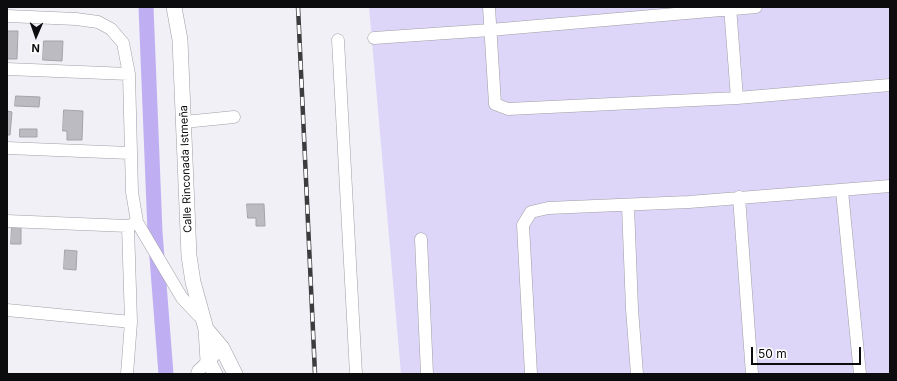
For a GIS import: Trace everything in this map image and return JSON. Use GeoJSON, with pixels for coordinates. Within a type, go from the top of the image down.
{"type":"FeatureCollection","features":[{"type":"Feature","properties":{"kind":"street","name":"Calle Rinconada Istmeña"},"geometry":{"type":"LineString","coordinates":[[174,7],[180,40],[189,256],[193,282],[205,325]]}},
{"type":"Feature","properties":{"kind":"street"},"geometry":{"type":"LineString","coordinates":[[489,7],[495,104],[508,109],[737,98],[890,85]]}},
{"type":"Feature","properties":{"kind":"street"},"geometry":{"type":"LineString","coordinates":[[374,38],[490,30],[730,8],[756,7]]}},
{"type":"Feature","properties":{"kind":"street"},"geometry":{"type":"LineString","coordinates":[[730,8],[737,98]]}},
{"type":"Feature","properties":{"kind":"street"},"geometry":{"type":"LineString","coordinates":[[7,16],[76,19],[98,22],[111,29],[123,43],[129,74],[133,224],[131,322],[126,374]]}},
{"type":"Feature","properties":{"kind":"street"},"geometry":{"type":"LineString","coordinates":[[338,40],[356,374]]}},
{"type":"Feature","properties":{"kind":"street"},"geometry":{"type":"LineString","coordinates":[[7,69],[129,74]]}},
{"type":"Feature","properties":{"kind":"street"},"geometry":{"type":"LineString","coordinates":[[184,122],[234,117]]}},
{"type":"Feature","properties":{"kind":"street"},"geometry":{"type":"LineString","coordinates":[[7,148],[130,153]]}},
{"type":"Feature","properties":{"kind":"street"},"geometry":{"type":"LineString","coordinates":[[532,374],[523,225],[531,212],[548,208],[628,206],[739,197],[842,191],[890,186]]}},
{"type":"Feature","properties":{"kind":"street"},"geometry":{"type":"LineString","coordinates":[[842,191],[860,374]]}},
{"type":"Feature","properties":{"kind":"street"},"geometry":{"type":"LineString","coordinates":[[739,197],[752,374]]}},
{"type":"Feature","properties":{"kind":"street"},"geometry":{"type":"LineString","coordinates":[[628,206],[630,275],[637,374]]}},
{"type":"Feature","properties":{"kind":"street"},"geometry":{"type":"LineString","coordinates":[[7,221],[133,224],[144,237],[182,298],[222,348],[235,374]]}},
{"type":"Feature","properties":{"kind":"street"},"geometry":{"type":"LineString","coordinates":[[421,239],[427,374]]}},
{"type":"Feature","properties":{"kind":"street"},"geometry":{"type":"LineString","coordinates":[[7,310],[131,322]]}},
{"type":"Feature","properties":{"kind":"street"},"geometry":{"type":"LineString","coordinates":[[205,325],[208,361],[215,374]]}},
{"type":"Feature","properties":{"kind":"street"},"geometry":{"type":"LineString","coordinates":[[197,374],[222,348]]}},
{"type":"Feature","properties":{"kind":"shaded area"},"geometry":{"type":"Polygon","coordinates":[[[369,7],[890,7],[890,374],[401,374],[369,7]]]}},
{"type":"Feature","properties":{"kind":"building"},"geometry":{"type":"Polygon","coordinates":[[[7,31],[18,31],[17,59],[7,59],[7,31]]]}},
{"type":"Feature","properties":{"kind":"building"},"geometry":{"type":"Polygon","coordinates":[[[44,41],[63,41],[62,61],[43,60],[44,41]]]}},
{"type":"Feature","properties":{"kind":"building"},"geometry":{"type":"Polygon","coordinates":[[[16,96],[40,97],[39,107],[15,106],[16,96]]]}},
{"type":"Feature","properties":{"kind":"building"},"geometry":{"type":"Polygon","coordinates":[[[64,110],[83,111],[82,140],[67,140],[67,131],[63,131],[64,110]]]}},
{"type":"Feature","properties":{"kind":"building"},"geometry":{"type":"Polygon","coordinates":[[[7,111],[12,112],[10,135],[7,135],[7,111]]]}},
{"type":"Feature","properties":{"kind":"building"},"geometry":{"type":"Polygon","coordinates":[[[20,129],[37,129],[37,137],[20,137],[20,129]]]}},
{"type":"Feature","properties":{"kind":"building"},"geometry":{"type":"Polygon","coordinates":[[[247,204],[264,204],[265,226],[256,226],[256,218],[248,218],[247,204]]]}},
{"type":"Feature","properties":{"kind":"building"},"geometry":{"type":"Polygon","coordinates":[[[12,226],[21,226],[21,244],[11,244],[12,226]]]}},
{"type":"Feature","properties":{"kind":"building"},"geometry":{"type":"Polygon","coordinates":[[[65,250],[77,251],[76,270],[64,269],[65,250]]]}},
{"type":"Feature","properties":{"kind":"waterway"},"geometry":{"type":"LineString","coordinates":[[146,7],[155,232],[166,374]]}},
{"type":"Feature","properties":{"kind":"railway"},"geometry":{"type":"LineString","coordinates":[[298,7],[315,374]]}}]}
